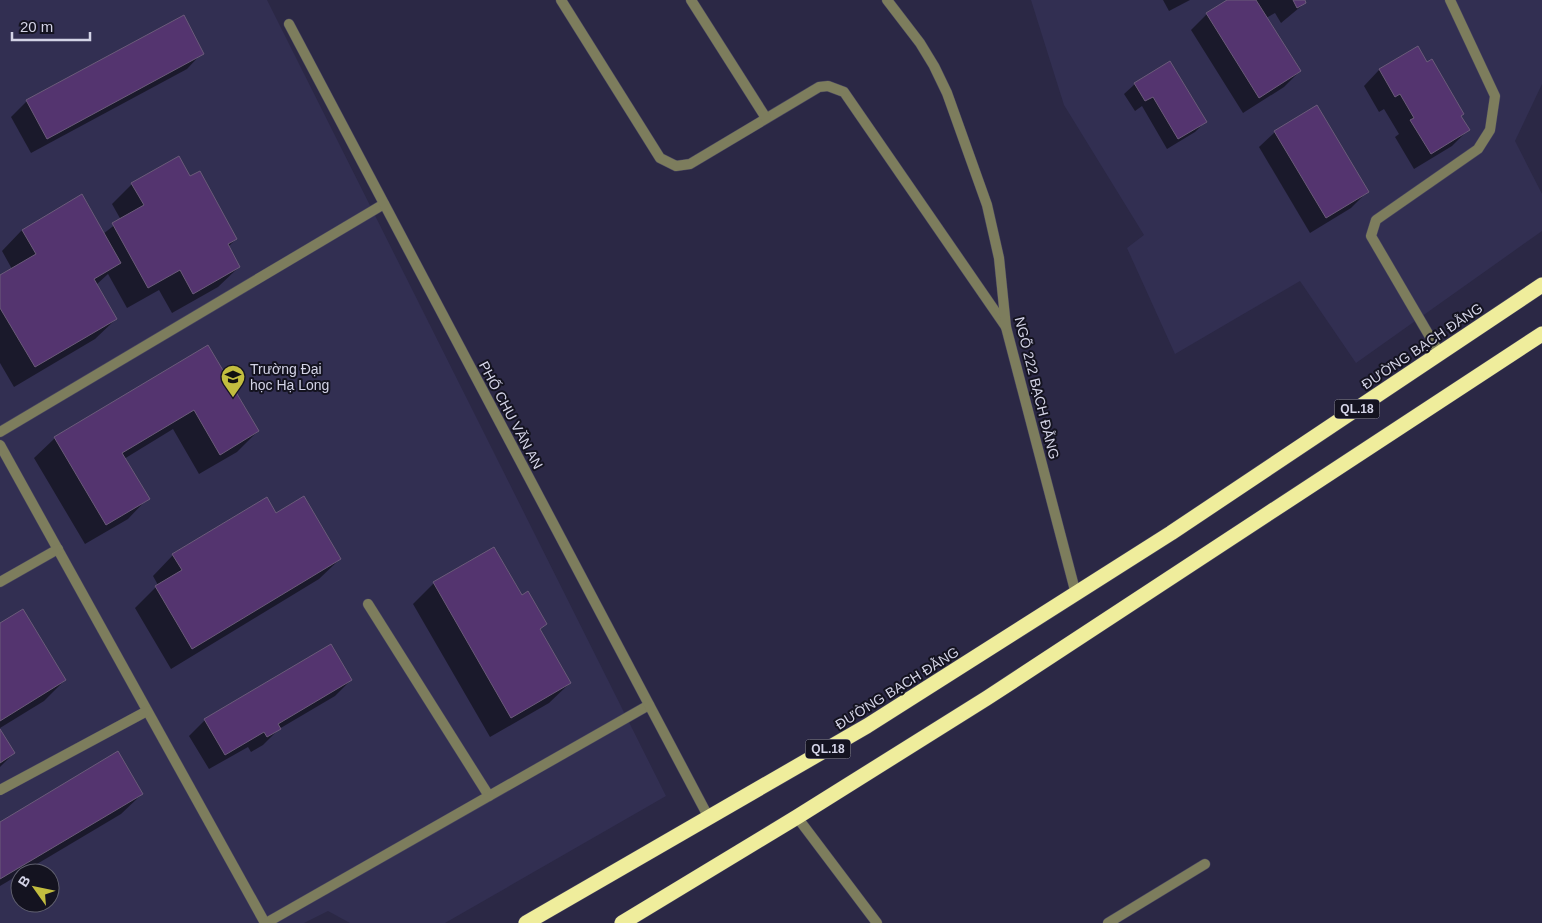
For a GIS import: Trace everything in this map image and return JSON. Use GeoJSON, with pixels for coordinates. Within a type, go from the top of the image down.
{"type":"FeatureCollection","features":[{"type":"Feature","properties":{"kind":"highway","name":"ĐƯỜNG BẠCH ĐẰNG"},"geometry":{"type":"LineString","coordinates":[[526,923],[867,726],[1124,564],[1542,285]]}},
{"type":"Feature","properties":{"kind":"highway","name":"QL.18"},"geometry":{"type":"LineString","coordinates":[[622,923],[797,817],[987,698],[1542,334]]}},
{"type":"Feature","properties":{"kind":"street"},"geometry":{"type":"LineString","coordinates":[[561,0],[660,158],[665,162],[683,166],[690,164],[819,87],[828,86],[844,92],[1006,327]]}},
{"type":"Feature","properties":{"kind":"street"},"geometry":{"type":"LineString","coordinates":[[691,0],[766,118]]}},
{"type":"Feature","properties":{"kind":"street","name":"NGÕ 222 BẠCH ĐẰNG"},"geometry":{"type":"LineString","coordinates":[[887,0],[920,43],[947,93],[987,205],[994,229],[1006,327],[1076,594]]}},
{"type":"Feature","properties":{"kind":"street"},"geometry":{"type":"LineString","coordinates":[[1440,354],[1371,236],[1376,220],[1478,149],[1490,130],[1495,96],[1450,0]]}},
{"type":"Feature","properties":{"kind":"street","name":"PHỐ CHU VĂN AN"},"geometry":{"type":"LineString","coordinates":[[289,24],[709,818]]}},
{"type":"Feature","properties":{"kind":"street"},"geometry":{"type":"LineString","coordinates":[[0,432],[384,204]]}},
{"type":"Feature","properties":{"kind":"street"},"geometry":{"type":"LineString","coordinates":[[0,444],[265,923],[649,705]]}},
{"type":"Feature","properties":{"kind":"street"},"geometry":{"type":"LineString","coordinates":[[0,582],[58,549]]}},
{"type":"Feature","properties":{"kind":"street"},"geometry":{"type":"LineString","coordinates":[[368,604],[489,796]]}},
{"type":"Feature","properties":{"kind":"street"},"geometry":{"type":"LineString","coordinates":[[0,790],[147,711]]}},
{"type":"Feature","properties":{"kind":"street"},"geometry":{"type":"LineString","coordinates":[[797,817],[877,923]]}},
{"type":"Feature","properties":{"kind":"street"},"geometry":{"type":"LineString","coordinates":[[1108,923],[1205,864]]}},
{"type":"Feature","properties":{"kind":"shaded area","name":"Trường Đại học Hạ Long"},"geometry":{"type":"Polygon","coordinates":[[[0,0],[267,0],[666,796],[445,923],[350,923],[328,911],[304,923],[0,923],[0,0]]]}},
{"type":"Feature","properties":{"kind":"shaded area"},"geometry":{"type":"Polygon","coordinates":[[[1031,0],[1542,0],[1542,84],[1515,141],[1542,194],[1542,231],[1356,363],[1300,281],[1175,354],[1127,248],[1144,235],[1064,105],[1031,0]]]}},
{"type":"Feature","properties":{"kind":"building"},"geometry":{"type":"Polygon","coordinates":[[[1227,0],[1256,0],[1301,71],[1259,98],[1206,13],[1227,0]]]}},
{"type":"Feature","properties":{"kind":"building"},"geometry":{"type":"Polygon","coordinates":[[[1293,0],[1305,0],[1306,3],[1297,8],[1293,0]]]}},
{"type":"Feature","properties":{"kind":"building"},"geometry":{"type":"Polygon","coordinates":[[[184,15],[204,54],[47,139],[26,100],[184,15]]]}},
{"type":"Feature","properties":{"kind":"building"},"geometry":{"type":"Polygon","coordinates":[[[1418,46],[1427,62],[1432,59],[1464,114],[1461,116],[1470,130],[1431,154],[1410,120],[1414,118],[1400,94],[1395,97],[1379,69],[1418,46]]]}},
{"type":"Feature","properties":{"kind":"building"},"geometry":{"type":"Polygon","coordinates":[[[1170,61],[1207,122],[1178,139],[1153,97],[1145,101],[1134,83],[1170,61]]]}},
{"type":"Feature","properties":{"kind":"building"},"geometry":{"type":"Polygon","coordinates":[[[1317,105],[1369,192],[1326,218],[1274,131],[1317,105]]]}},
{"type":"Feature","properties":{"kind":"building"},"geometry":{"type":"Polygon","coordinates":[[[179,156],[190,176],[200,171],[237,239],[228,244],[240,267],[193,294],[180,270],[148,288],[112,223],[144,205],[131,183],[179,156]]]}},
{"type":"Feature","properties":{"kind":"building"},"geometry":{"type":"Polygon","coordinates":[[[82,194],[121,263],[94,279],[117,319],[35,367],[0,308],[0,275],[36,254],[22,230],[82,194]]]}},
{"type":"Feature","properties":{"kind":"building"},"geometry":{"type":"Polygon","coordinates":[[[208,345],[259,431],[220,455],[194,410],[122,453],[150,499],[106,525],[54,437],[208,345]]]}},
{"type":"Feature","properties":{"kind":"building"},"geometry":{"type":"Polygon","coordinates":[[[304,496],[341,559],[192,649],[155,586],[182,570],[172,554],[267,497],[276,513],[304,496]]]}},
{"type":"Feature","properties":{"kind":"building"},"geometry":{"type":"Polygon","coordinates":[[[494,547],[522,595],[528,591],[547,624],[540,629],[571,683],[511,718],[433,582],[494,547]]]}},
{"type":"Feature","properties":{"kind":"building"},"geometry":{"type":"Polygon","coordinates":[[[23,609],[66,680],[0,721],[0,623],[23,609]]]}},
{"type":"Feature","properties":{"kind":"building"},"geometry":{"type":"Polygon","coordinates":[[[331,644],[352,680],[278,724],[281,729],[267,737],[264,732],[225,755],[204,719],[331,644]]]}},
{"type":"Feature","properties":{"kind":"building"},"geometry":{"type":"Polygon","coordinates":[[[0,729],[15,753],[0,763],[0,729]]]}},
{"type":"Feature","properties":{"kind":"building"},"geometry":{"type":"Polygon","coordinates":[[[118,751],[143,794],[27,863],[10,863],[10,873],[0,879],[0,822],[118,751]]]}},
{"type":"Feature","properties":{"kind":"place","name":"Trường Đại học Hạ Long"},"geometry":{"type":"Point","coordinates":[233,398]}}]}
